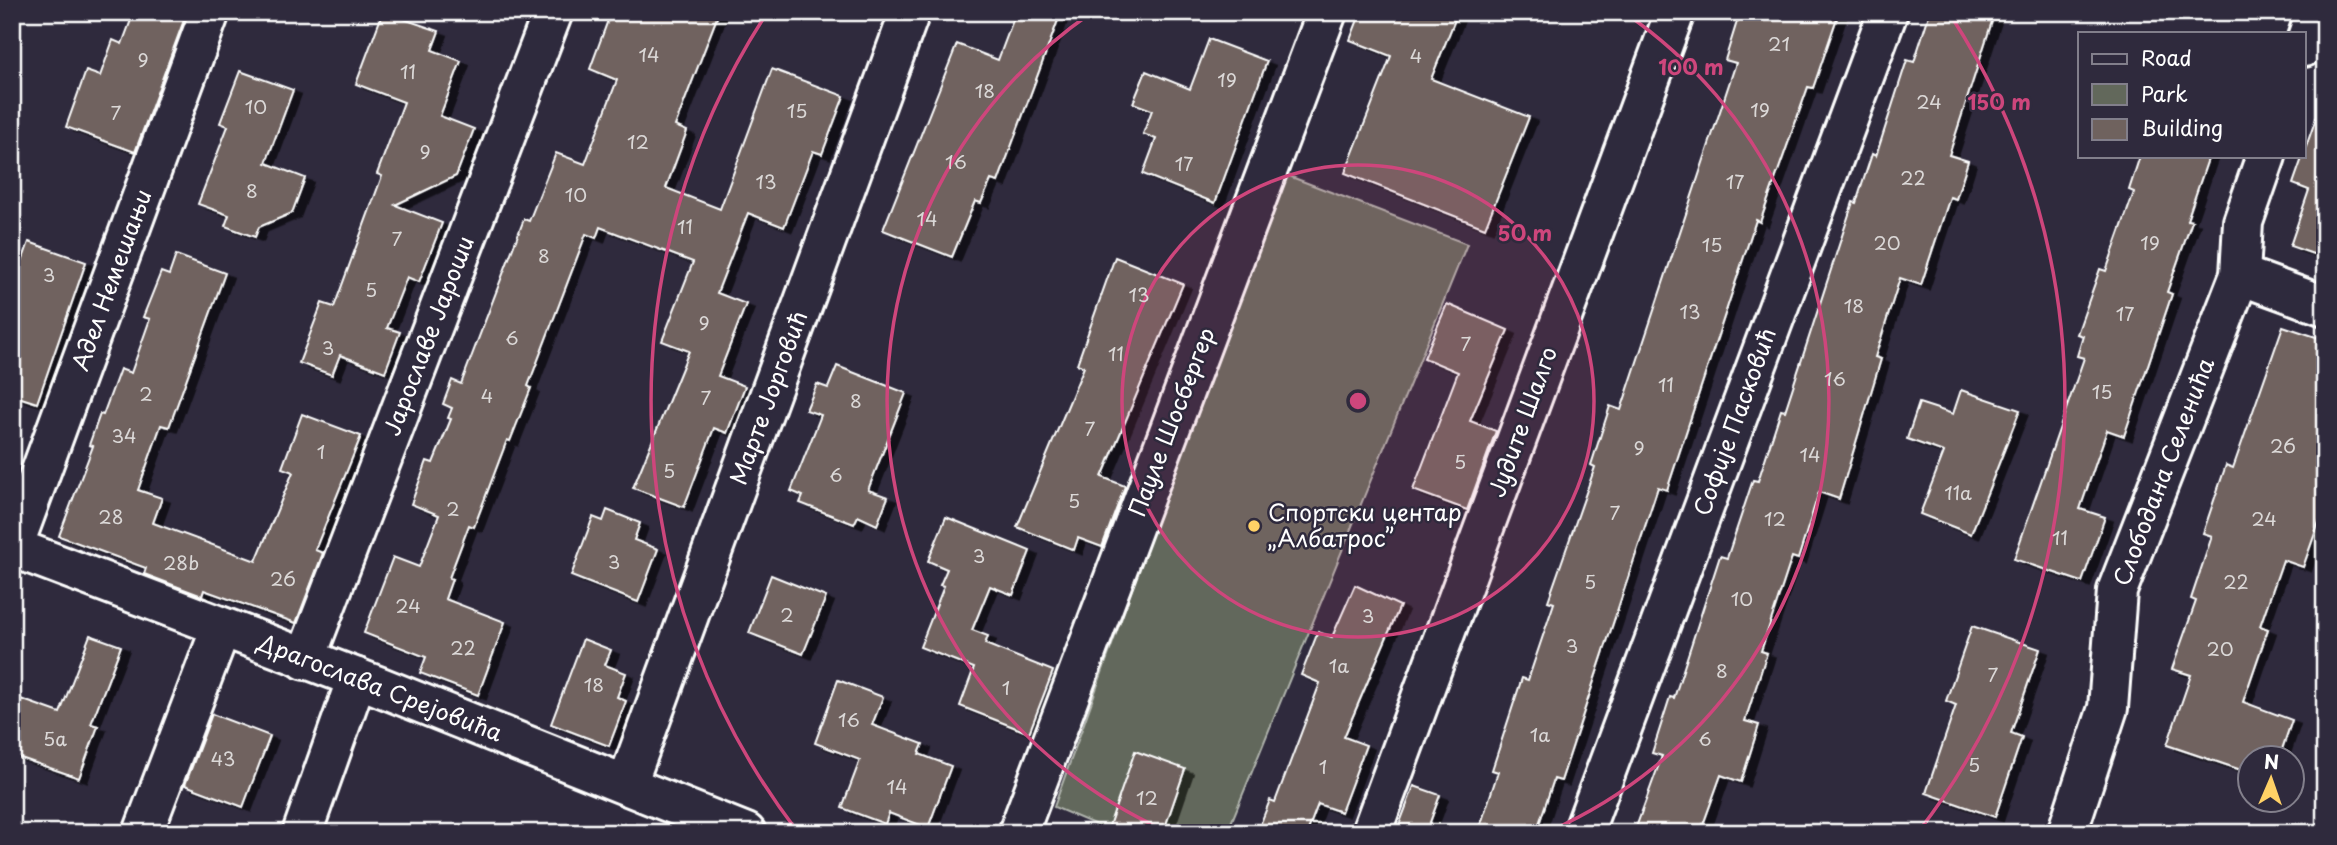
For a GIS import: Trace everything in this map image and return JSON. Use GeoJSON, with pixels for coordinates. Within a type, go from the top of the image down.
{"type":"FeatureCollection","features":[{"type":"Feature","properties":{"kind":"street","name":"Адел Немешањи"},"geometry":{"type":"LineString","coordinates":[[13,547],[210,12]]}},
{"type":"Feature","properties":{"kind":"street","name":"Јарославе Јароши"},"geometry":{"type":"LineString","coordinates":[[305,660],[553,12]]}},
{"type":"Feature","properties":{"kind":"street","name":"Марте Јорговић"},"geometry":{"type":"LineString","coordinates":[[627,784],[910,12]]}},
{"type":"Feature","properties":{"kind":"street","name":"Пауле Шосбергер"},"geometry":{"type":"LineString","coordinates":[[1018,833],[1327,12]]}},
{"type":"Feature","properties":{"kind":"street","name":"Јудите Шалго"},"geometry":{"type":"LineString","coordinates":[[1371,833],[1675,12]]}},
{"type":"Feature","properties":{"kind":"street","name":"Софије Пасковић"},"geometry":{"type":"LineString","coordinates":[[1583,833],[1888,12]]}},
{"type":"Feature","properties":{"kind":"street"},"geometry":{"type":"LineString","coordinates":[[2306,41],[2316,12]]}},
{"type":"Feature","properties":{"kind":"street","name":"Слободана Селенића"},"geometry":{"type":"LineString","coordinates":[[2067,833],[2108,708],[2117,591],[2240,275],[2243,222],[2265,158]]}},
{"type":"Feature","properties":{"kind":"street"},"geometry":{"type":"LineString","coordinates":[[2240,275],[2325,306]]}},
{"type":"Feature","properties":{"kind":"street","name":"Драгослава Срејовића"},"geometry":{"type":"LineString","coordinates":[[13,547],[627,784],[735,831]]}},
{"type":"Feature","properties":{"kind":"street"},"geometry":{"type":"LineString","coordinates":[[143,833],[221,628]]}},
{"type":"Feature","properties":{"kind":"street"},"geometry":{"type":"LineString","coordinates":[[302,833],[357,678]]}},
{"type":"Feature","properties":{"kind":"green space","name":"Спортски центар „Албатрос”"},"geometry":{"type":"Polygon","coordinates":[[[1281,173],[1467,244],[1227,833],[1115,833],[1054,807],[1281,173]]]}},
{"type":"Feature","properties":{"kind":"building"},"geometry":{"type":"Polygon","coordinates":[[[134,12],[187,12],[135,152],[66,127],[86,71],[100,76],[113,40],[122,44],[134,12]]]}},
{"type":"Feature","properties":{"kind":"building"},"geometry":{"type":"Polygon","coordinates":[[[383,12],[439,31],[432,50],[461,61],[440,116],[474,129],[456,176],[395,205],[442,223],[419,282],[407,277],[387,328],[400,332],[385,372],[340,355],[332,375],[299,363],[322,303],[334,307],[382,176],[377,174],[404,102],[356,84],[383,12]]]}},
{"type":"Feature","properties":{"kind":"building"},"geometry":{"type":"Polygon","coordinates":[[[611,12],[719,12],[675,126],[687,131],[666,188],[720,209],[772,69],[844,96],[822,154],[813,151],[784,227],[748,213],[717,293],[746,304],[718,376],[745,386],[727,433],[714,428],[684,507],[633,488],[689,351],[662,341],[693,262],[600,227],[596,238],[586,234],[510,441],[507,440],[474,527],[469,525],[449,578],[452,579],[445,599],[505,622],[478,695],[420,673],[426,657],[364,633],[393,557],[419,567],[439,515],[411,504],[427,461],[433,463],[451,419],[448,418],[452,408],[443,404],[452,380],[461,384],[524,219],[529,221],[556,153],[585,164],[617,80],[590,69],[611,12]]]}},
{"type":"Feature","properties":{"kind":"building"},"geometry":{"type":"Polygon","coordinates":[[[1016,12],[1061,12],[998,182],[991,180],[981,203],[975,201],[952,257],[883,230],[957,44],[998,60],[1016,12]]]}},
{"type":"Feature","properties":{"kind":"building"},"geometry":{"type":"Polygon","coordinates":[[[1361,12],[1458,12],[1431,79],[1529,117],[1485,228],[1345,173],[1391,56],[1350,40],[1361,12]]]}},
{"type":"Feature","properties":{"kind":"building"},"geometry":{"type":"Polygon","coordinates":[[[1740,12],[1839,12],[1813,88],[1808,87],[1760,222],[1756,220],[1667,490],[1658,487],[1561,781],[1554,779],[1536,833],[1478,833],[1498,772],[1492,770],[1522,678],[1528,680],[1554,603],[1548,601],[1595,467],[1591,465],[1610,406],[1621,410],[1736,63],[1725,60],[1740,12]]]}},
{"type":"Feature","properties":{"kind":"building"},"geometry":{"type":"Polygon","coordinates":[[[1930,12],[1995,12],[1949,155],[1968,161],[1956,199],[1950,197],[1921,285],[1900,278],[1875,357],[1881,359],[1839,499],[1819,492],[1798,559],[1792,557],[1761,651],[1767,653],[1745,721],[1759,725],[1741,782],[1721,775],[1700,833],[1634,833],[1662,756],[1652,753],[1670,697],[1674,698],[1720,556],[1727,558],[1753,480],[1758,481],[1781,410],[1785,411],[1853,202],[1856,203],[1872,154],[1876,156],[1907,60],[1914,62],[1930,12]]]}},
{"type":"Feature","properties":{"kind":"building"},"geometry":{"type":"Polygon","coordinates":[[[1209,39],[1267,61],[1215,203],[1143,174],[1156,139],[1143,134],[1152,110],[1133,103],[1146,71],[1190,89],[1209,39]]]}},
{"type":"Feature","properties":{"kind":"building"},"geometry":{"type":"Polygon","coordinates":[[[240,71],[293,90],[266,163],[305,178],[292,213],[259,227],[255,237],[225,226],[229,215],[198,204],[228,126],[220,123],[240,71]]]}},
{"type":"Feature","properties":{"kind":"building"},"geometry":{"type":"Polygon","coordinates":[[[2321,104],[2325,104],[2325,258],[2290,246],[2309,190],[2293,184],[2302,158],[2306,158],[2306,147],[2321,104]]]}},
{"type":"Feature","properties":{"kind":"building"},"geometry":{"type":"Polygon","coordinates":[[[2139,158],[2208,158],[2187,220],[2192,221],[2167,292],[2172,294],[2124,436],[2107,430],[2080,509],[2105,517],[2082,582],[2014,559],[2084,358],[2077,356],[2083,336],[2077,334],[2100,269],[2106,271],[2134,192],[2129,190],[2139,158]]]}},
{"type":"Feature","properties":{"kind":"building"},"geometry":{"type":"Polygon","coordinates":[[[29,242],[86,262],[37,403],[12,395],[12,289],[29,242]]]}},
{"type":"Feature","properties":{"kind":"building"},"geometry":{"type":"Polygon","coordinates":[[[176,255],[225,273],[169,427],[161,425],[138,490],[162,498],[153,523],[256,561],[293,472],[282,468],[302,414],[361,436],[315,550],[323,553],[296,623],[204,590],[202,596],[144,574],[146,568],[59,536],[93,446],[89,445],[100,414],[103,415],[120,369],[131,373],[150,319],[143,317],[161,272],[169,275],[176,255]]]}},
{"type":"Feature","properties":{"kind":"building"},"geometry":{"type":"Polygon","coordinates":[[[1115,257],[1183,284],[1102,477],[1125,486],[1102,547],[1078,538],[1074,550],[1017,527],[1084,367],[1077,364],[1115,257]]]}},
{"type":"Feature","properties":{"kind":"building"},"geometry":{"type":"Polygon","coordinates":[[[1447,304],[1508,330],[1470,421],[1496,431],[1467,510],[1413,490],[1458,372],[1424,358],[1447,304]]]}},
{"type":"Feature","properties":{"kind":"building"},"geometry":{"type":"Polygon","coordinates":[[[2283,326],[2325,340],[2325,505],[2303,567],[2283,560],[2260,626],[2268,629],[2243,702],[2292,720],[2284,744],[2236,744],[2236,768],[2167,745],[2191,675],[2172,669],[2196,601],[2191,599],[2212,536],[2203,533],[2226,465],[2233,468],[2283,326]]]}},
{"type":"Feature","properties":{"kind":"building"},"geometry":{"type":"Polygon","coordinates":[[[837,366],[906,393],[868,490],[888,497],[877,525],[858,516],[854,524],[800,503],[803,496],[791,491],[821,415],[806,410],[817,384],[828,388],[837,366]]]}},
{"type":"Feature","properties":{"kind":"building"},"geometry":{"type":"Polygon","coordinates":[[[1961,390],[2020,410],[1971,534],[1920,514],[1944,452],[1907,439],[1919,403],[1953,414],[1961,390]]]}},
{"type":"Feature","properties":{"kind":"building"},"geometry":{"type":"Polygon","coordinates":[[[607,510],[640,523],[634,540],[658,549],[638,602],[571,576],[593,517],[603,521],[607,510]]]}},
{"type":"Feature","properties":{"kind":"building"},"geometry":{"type":"Polygon","coordinates":[[[946,517],[1030,551],[1013,595],[990,586],[972,630],[988,636],[985,644],[1053,671],[1029,733],[960,706],[974,668],[920,647],[944,586],[940,585],[947,569],[928,561],[946,517]]]}},
{"type":"Feature","properties":{"kind":"building"},"geometry":{"type":"Polygon","coordinates":[[[771,575],[826,597],[803,654],[749,633],[771,575]]]}},
{"type":"Feature","properties":{"kind":"building"},"geometry":{"type":"Polygon","coordinates":[[[1355,585],[1400,606],[1344,737],[1366,745],[1341,812],[1318,804],[1307,833],[1257,833],[1270,800],[1275,802],[1320,683],[1301,675],[1318,632],[1332,637],[1355,585]]]}},
{"type":"Feature","properties":{"kind":"building"},"geometry":{"type":"Polygon","coordinates":[[[1972,626],[2040,649],[2011,733],[2022,737],[1995,817],[1926,793],[1956,705],[1946,701],[1972,626]]]}},
{"type":"Feature","properties":{"kind":"building"},"geometry":{"type":"Polygon","coordinates":[[[90,635],[121,646],[91,724],[98,726],[79,778],[12,755],[12,696],[60,713],[90,635]]]}},
{"type":"Feature","properties":{"kind":"building"},"geometry":{"type":"Polygon","coordinates":[[[583,639],[611,650],[605,665],[626,673],[617,697],[626,701],[609,746],[551,724],[583,639]]]}},
{"type":"Feature","properties":{"kind":"building"},"geometry":{"type":"Polygon","coordinates":[[[838,680],[883,697],[872,725],[923,744],[919,754],[951,766],[928,828],[889,813],[885,824],[842,808],[860,760],[815,743],[838,680]]]}},
{"type":"Feature","properties":{"kind":"building"},"geometry":{"type":"Polygon","coordinates":[[[212,714],[270,736],[243,807],[185,785],[212,714]]]}},
{"type":"Feature","properties":{"kind":"building"},"geometry":{"type":"Polygon","coordinates":[[[1135,751],[1185,769],[1163,833],[1128,833],[1109,826],[1135,751]]]}},
{"type":"Feature","properties":{"kind":"building"},"geometry":{"type":"Polygon","coordinates":[[[1414,786],[1440,795],[1426,833],[1396,833],[1414,786]]]}},
{"type":"Feature","properties":{"kind":"place","name":"Спортски центар „Албатрос”"},"geometry":{"type":"Point","coordinates":[1254,526]}}]}
